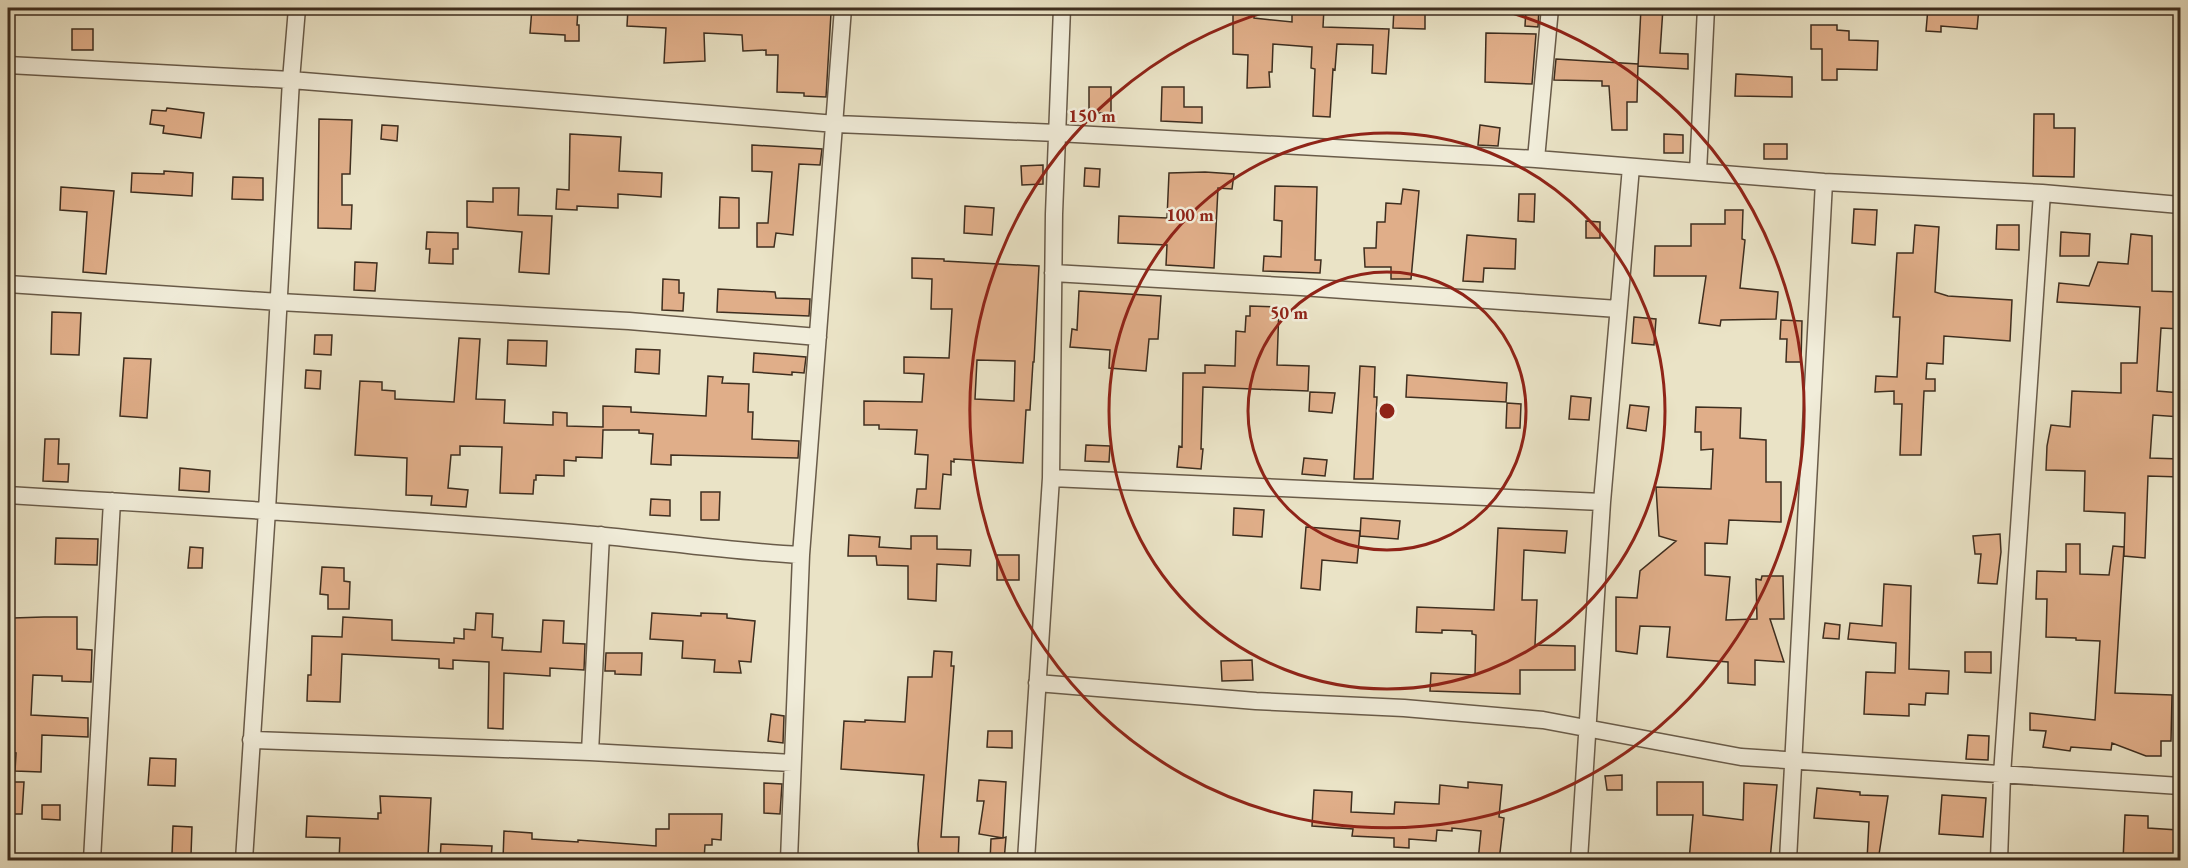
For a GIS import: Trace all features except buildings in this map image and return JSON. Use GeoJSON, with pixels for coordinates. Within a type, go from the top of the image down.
{"type":"FeatureCollection","features":[{"type":"Feature","properties":{"kind":"street"},"geometry":{"type":"LineString","coordinates":[[244,861],[297,8]]}},
{"type":"Feature","properties":{"kind":"street"},"geometry":{"type":"LineString","coordinates":[[789,861],[801,555],[836,124],[843,8]]}},
{"type":"Feature","properties":{"kind":"street"},"geometry":{"type":"LineString","coordinates":[[1026,861],[1051,478],[1053,273],[1062,8]]}},
{"type":"Feature","properties":{"kind":"street"},"geometry":{"type":"LineString","coordinates":[[1536,159],[1550,8]]}},
{"type":"Feature","properties":{"kind":"street"},"geometry":{"type":"LineString","coordinates":[[1698,172],[1706,8]]}},
{"type":"Feature","properties":{"kind":"street"},"geometry":{"type":"LineString","coordinates":[[8,65],[291,80],[836,124],[1057,133],[1536,159],[1824,182],[2042,193],[2181,205]]}},
{"type":"Feature","properties":{"kind":"street"},"geometry":{"type":"LineString","coordinates":[[1579,861],[1602,502],[1631,167]]}},
{"type":"Feature","properties":{"kind":"street"},"geometry":{"type":"LineString","coordinates":[[1788,861],[1824,182]]}},
{"type":"Feature","properties":{"kind":"street"},"geometry":{"type":"LineString","coordinates":[[1999,861],[2002,775],[2042,193]]}},
{"type":"Feature","properties":{"kind":"street"},"geometry":{"type":"LineString","coordinates":[[1053,273],[1301,286],[1618,309]]}},
{"type":"Feature","properties":{"kind":"street"},"geometry":{"type":"LineString","coordinates":[[8,284],[279,302],[629,321],[819,337]]}},
{"type":"Feature","properties":{"kind":"street"},"geometry":{"type":"LineString","coordinates":[[1051,478],[1602,502]]}},
{"type":"Feature","properties":{"kind":"street"},"geometry":{"type":"LineString","coordinates":[[8,495],[267,510],[601,535],[745,552],[801,555]]}},
{"type":"Feature","properties":{"kind":"street"},"geometry":{"type":"LineString","coordinates":[[92,861],[112,501]]}},
{"type":"Feature","properties":{"kind":"street"},"geometry":{"type":"LineString","coordinates":[[590,752],[601,535]]}},
{"type":"Feature","properties":{"kind":"street"},"geometry":{"type":"LineString","coordinates":[[1037,683],[1532,719],[1741,757],[1794,762],[2181,786]]}},
{"type":"Feature","properties":{"kind":"street"},"geometry":{"type":"LineString","coordinates":[[251,740],[590,752],[792,763]]}}]}
